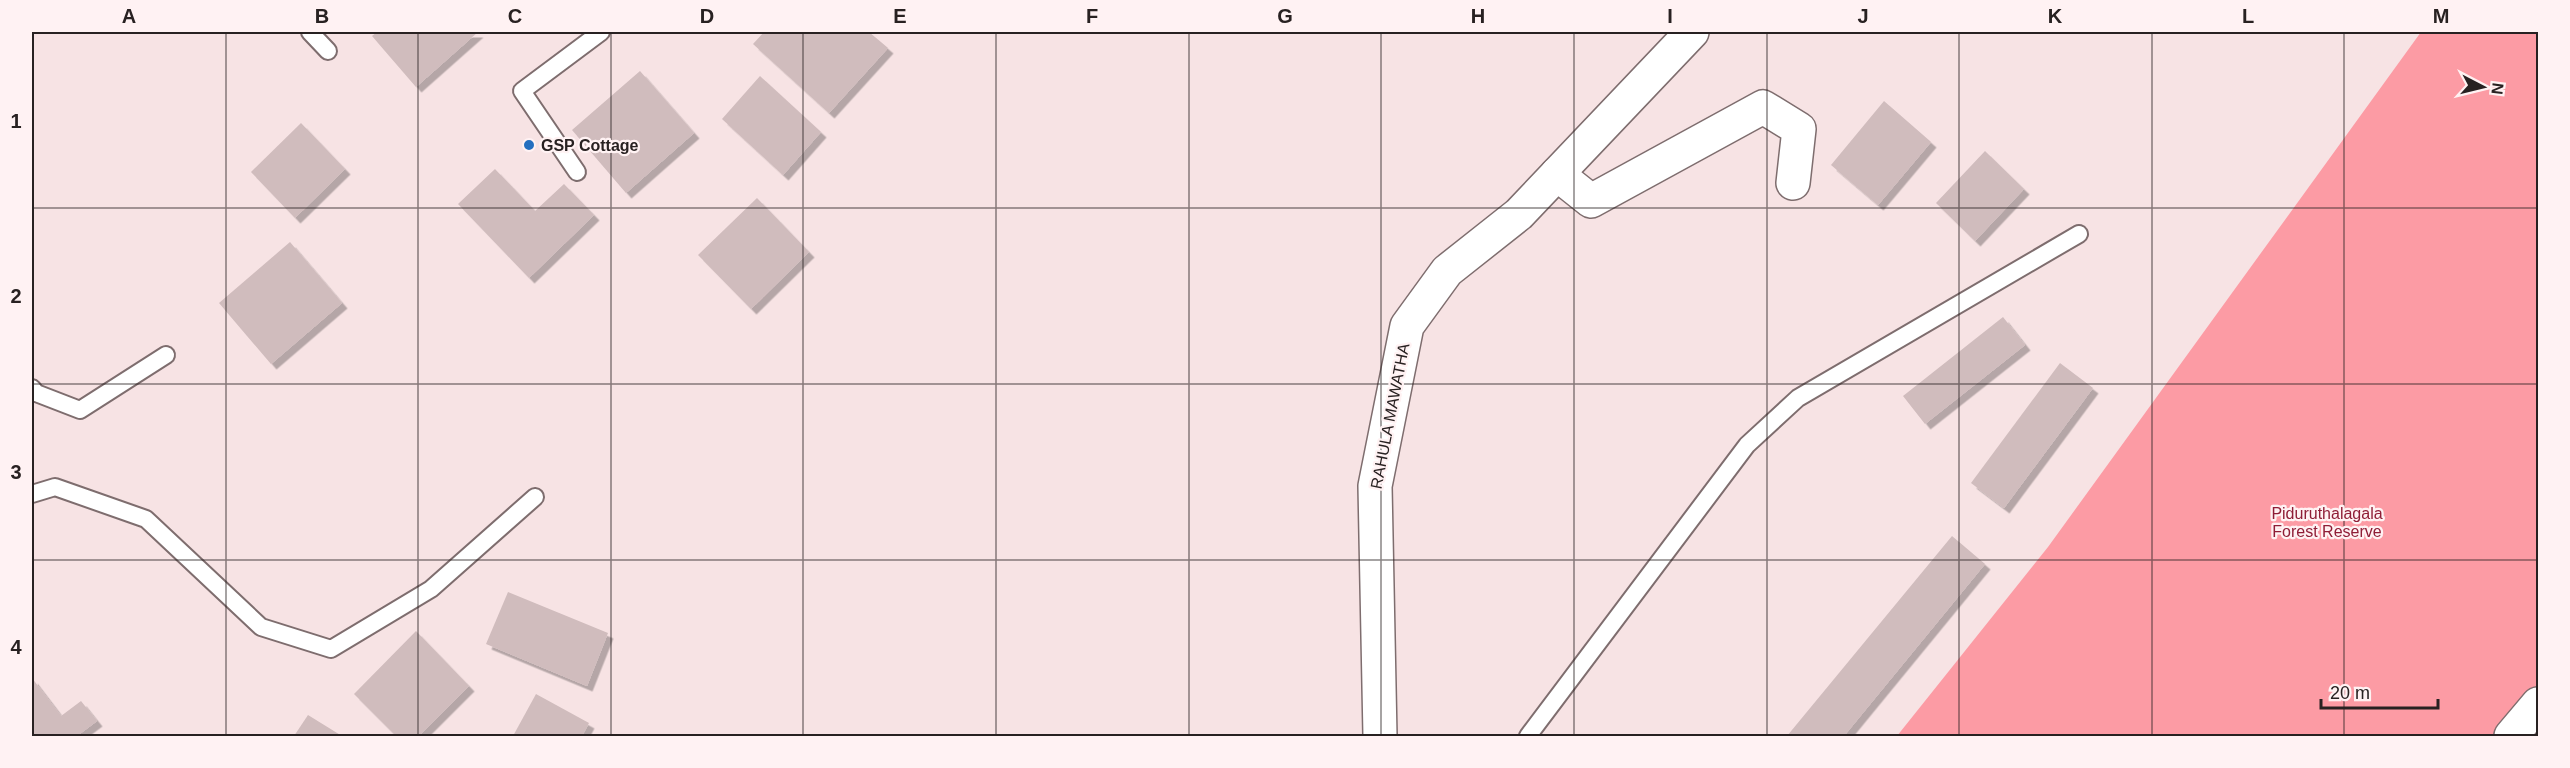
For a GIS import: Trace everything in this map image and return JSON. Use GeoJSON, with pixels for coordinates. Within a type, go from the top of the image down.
{"type":"FeatureCollection","features":[{"type":"Feature","properties":{"kind":"street","name":"RAHULA MAWATHA"},"geometry":{"type":"LineString","coordinates":[[1380,736],[1375,486],[1407,326],[1447,271],[1519,214],[1692,32]]}},
{"type":"Feature","properties":{"kind":"street"},"geometry":{"type":"LineString","coordinates":[[1557,174],[1591,201],[1763,107],[1799,129],[1792,183]]}},
{"type":"Feature","properties":{"kind":"street"},"geometry":{"type":"LineString","coordinates":[[2511,736],[2538,704]]}},
{"type":"Feature","properties":{"kind":"lane"},"geometry":{"type":"LineString","coordinates":[[309,32],[328,51]]}},
{"type":"Feature","properties":{"kind":"lane"},"geometry":{"type":"LineString","coordinates":[[578,172],[522,91],[601,32]]}},
{"type":"Feature","properties":{"kind":"lane"},"geometry":{"type":"LineString","coordinates":[[1528,736],[1747,445],[1798,398],[2079,234]]}},
{"type":"Feature","properties":{"kind":"lane"},"geometry":{"type":"LineString","coordinates":[[32,388],[36,393],[80,410],[166,355]]}},
{"type":"Feature","properties":{"kind":"lane"},"geometry":{"type":"LineString","coordinates":[[32,494],[55,487],[146,519],[261,627],[331,650],[430,589],[535,497]]}},
{"type":"Feature","properties":{"kind":"green space","name":"Piduruthalagala Forest Reserve"},"geometry":{"type":"Polygon","coordinates":[[[2421,32],[2538,32],[2538,736],[1897,736],[2048,547],[2421,32]]]}},
{"type":"Feature","properties":{"kind":"building"},"geometry":{"type":"Polygon","coordinates":[[[377,32],[478,32],[416,87],[372,36],[377,32]]]}},
{"type":"Feature","properties":{"kind":"building"},"geometry":{"type":"Polygon","coordinates":[[[764,32],[869,32],[888,48],[829,113],[753,44],[764,32]]]}},
{"type":"Feature","properties":{"kind":"building"},"geometry":{"type":"Polygon","coordinates":[[[640,71],[694,133],[626,193],[572,130],[640,71]]]}},
{"type":"Feature","properties":{"kind":"building"},"geometry":{"type":"Polygon","coordinates":[[[760,76],[821,132],[783,175],[722,119],[760,76]]]}},
{"type":"Feature","properties":{"kind":"building"},"geometry":{"type":"Polygon","coordinates":[[[1884,101],[1931,142],[1878,205],[1831,165],[1884,101]]]}},
{"type":"Feature","properties":{"kind":"building"},"geometry":{"type":"Polygon","coordinates":[[[301,123],[345,169],[295,218],[251,172],[301,123]]]}},
{"type":"Feature","properties":{"kind":"building"},"geometry":{"type":"Polygon","coordinates":[[[1985,151],[2024,189],[1975,241],[1936,203],[1985,151]]]}},
{"type":"Feature","properties":{"kind":"building"},"geometry":{"type":"Polygon","coordinates":[[[495,169],[535,211],[564,184],[594,215],[529,278],[458,204],[495,169]]]}},
{"type":"Feature","properties":{"kind":"building"},"geometry":{"type":"Polygon","coordinates":[[[757,198],[809,252],[751,309],[698,255],[757,198]]]}},
{"type":"Feature","properties":{"kind":"building"},"geometry":{"type":"Polygon","coordinates":[[[290,242],[342,303],[271,364],[219,303],[290,242]]]}},
{"type":"Feature","properties":{"kind":"building"},"geometry":{"type":"Polygon","coordinates":[[[2003,317],[2025,345],[1925,424],[1903,396],[2003,317]]]}},
{"type":"Feature","properties":{"kind":"building"},"geometry":{"type":"Polygon","coordinates":[[[2060,363],[2093,388],[2004,508],[1971,483],[2060,363]]]}},
{"type":"Feature","properties":{"kind":"building"},"geometry":{"type":"Polygon","coordinates":[[[1952,536],[1985,564],[1844,736],[1787,736],[1952,536]]]}},
{"type":"Feature","properties":{"kind":"building"},"geometry":{"type":"Polygon","coordinates":[[[508,592],[608,633],[587,686],[486,644],[508,592]]]}},
{"type":"Feature","properties":{"kind":"building"},"geometry":{"type":"Polygon","coordinates":[[[416,631],[469,686],[419,736],[396,736],[354,694],[416,631]]]}},
{"type":"Feature","properties":{"kind":"building"},"geometry":{"type":"Polygon","coordinates":[[[32,678],[61,716],[81,701],[97,721],[77,736],[32,736],[32,678]]]}},
{"type":"Feature","properties":{"kind":"building"},"geometry":{"type":"Polygon","coordinates":[[[536,694],[589,723],[582,736],[513,736],[536,694]]]}},
{"type":"Feature","properties":{"kind":"building"},"geometry":{"type":"Polygon","coordinates":[[[308,715],[342,736],[294,736],[308,715]]]}},
{"type":"Feature","properties":{"kind":"place","name":"GSP Cottage"},"geometry":{"type":"Point","coordinates":[529,145]}}]}
